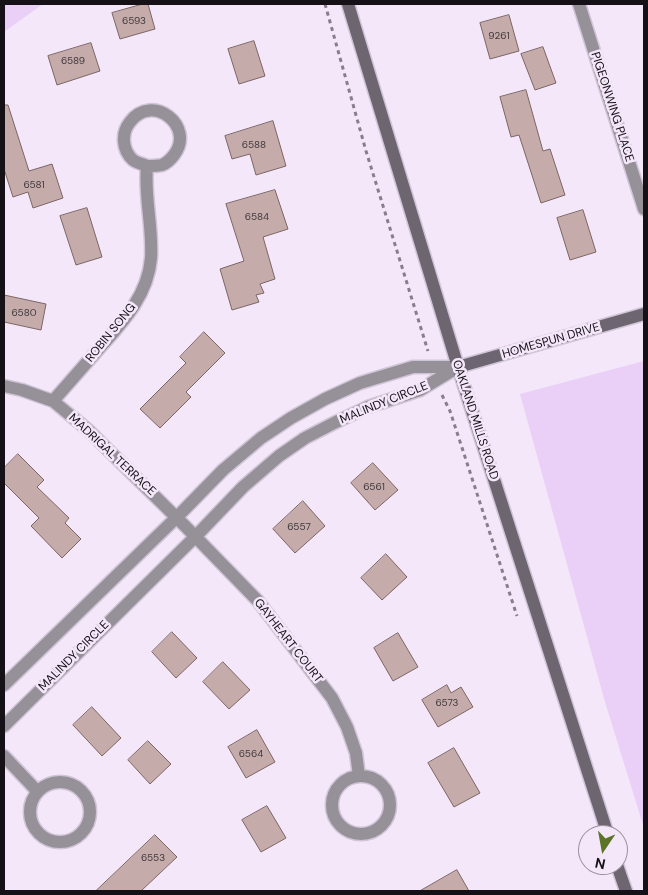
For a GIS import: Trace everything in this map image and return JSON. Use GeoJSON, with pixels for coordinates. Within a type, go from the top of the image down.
{"type":"FeatureCollection","features":[{"type":"Feature","properties":{"kind":"street","name":"OAKLAND MILLS ROAD"},"geometry":{"type":"LineString","coordinates":[[348,4],[458,367],[605,825]]}},
{"type":"Feature","properties":{"kind":"street","name":"PIGEONWING PLACE"},"geometry":{"type":"LineString","coordinates":[[579,4],[644,210]]}},
{"type":"Feature","properties":{"kind":"street"},"geometry":{"type":"LineString","coordinates":[[154,110],[164,113],[173,119],[179,129],[180,140],[178,150],[171,159],[162,165],[147,166],[134,160],[126,150],[124,138],[126,127],[133,118],[145,111],[154,110]]}},
{"type":"Feature","properties":{"kind":"street","name":"ROBIN SONG"},"geometry":{"type":"LineString","coordinates":[[53,401],[120,325],[143,290],[151,259],[151,235],[145,184],[147,166]]}},
{"type":"Feature","properties":{"kind":"street","name":"HOMESPUN DRIVE"},"geometry":{"type":"LineString","coordinates":[[458,367],[644,314]]}},
{"type":"Feature","properties":{"kind":"street","name":"MALINDY CIRCLE"},"geometry":{"type":"LineString","coordinates":[[4,684],[181,521],[223,470],[261,438],[325,399],[360,383],[413,367],[458,367]]}},
{"type":"Feature","properties":{"kind":"street","name":"MALINDY CIRCLE"},"geometry":{"type":"LineString","coordinates":[[4,726],[243,487],[279,456],[305,438],[368,407],[420,390],[458,367]]}},
{"type":"Feature","properties":{"kind":"street","name":"MADRIGAL TERRACE"},"geometry":{"type":"LineString","coordinates":[[4,386],[53,401],[88,430],[181,521]]}},
{"type":"Feature","properties":{"kind":"street","name":"GAYHEART COURT"},"geometry":{"type":"LineString","coordinates":[[181,521],[258,601],[332,698],[347,727],[356,753],[359,776]]}},
{"type":"Feature","properties":{"kind":"street"},"geometry":{"type":"LineString","coordinates":[[4,756],[37,791]]}},
{"type":"Feature","properties":{"kind":"street"},"geometry":{"type":"LineString","coordinates":[[359,776],[368,776],[384,786],[390,804],[385,822],[370,833],[360,834],[342,827],[332,811],[335,791],[349,778],[359,776]]}},
{"type":"Feature","properties":{"kind":"street"},"geometry":{"type":"LineString","coordinates":[[54,782],[64,782],[74,785],[82,791],[90,808],[90,818],[86,828],[80,835],[72,840],[56,842],[42,837],[34,830],[29,810],[37,791],[45,785],[54,782]]}},
{"type":"Feature","properties":{"kind":"street"},"geometry":{"type":"LineString","coordinates":[[621,875],[626,891]]}},
{"type":"Feature","properties":{"kind":"path"},"geometry":{"type":"LineString","coordinates":[[325,4],[366,151],[428,348]]}},
{"type":"Feature","properties":{"kind":"path"},"geometry":{"type":"LineString","coordinates":[[443,397],[450,411],[518,618]]}},
{"type":"Feature","properties":{"kind":"shaded area"},"geometry":{"type":"Polygon","coordinates":[[[4,4],[43,4],[4,32],[4,4]]]}},
{"type":"Feature","properties":{"kind":"shaded area"},"geometry":{"type":"Polygon","coordinates":[[[644,361],[644,828],[605,702],[520,394],[644,361]]]}},
{"type":"Feature","properties":{"kind":"building"},"geometry":{"type":"Polygon","coordinates":[[[148,4],[155,29],[120,39],[112,13],[148,4]]]}},
{"type":"Feature","properties":{"kind":"building"},"geometry":{"type":"Polygon","coordinates":[[[509,15],[519,51],[490,59],[480,23],[509,15]]]}},
{"type":"Feature","properties":{"kind":"building"},"geometry":{"type":"Polygon","coordinates":[[[254,41],[265,76],[239,84],[228,49],[254,41]]]}},
{"type":"Feature","properties":{"kind":"building"},"geometry":{"type":"Polygon","coordinates":[[[91,43],[100,71],[57,85],[48,56],[91,43]]]}},
{"type":"Feature","properties":{"kind":"building"},"geometry":{"type":"Polygon","coordinates":[[[543,47],[556,83],[535,90],[521,54],[543,47]]]}},
{"type":"Feature","properties":{"kind":"building"},"geometry":{"type":"Polygon","coordinates":[[[526,90],[543,151],[550,149],[565,195],[541,203],[519,135],[511,137],[500,97],[526,90]]]}},
{"type":"Feature","properties":{"kind":"building"},"geometry":{"type":"Polygon","coordinates":[[[4,105],[8,105],[29,171],[52,164],[63,198],[33,208],[28,192],[13,197],[4,169],[4,105]]]}},
{"type":"Feature","properties":{"kind":"building"},"geometry":{"type":"Polygon","coordinates":[[[273,121],[286,166],[256,175],[250,154],[232,159],[225,136],[273,121]]]}},
{"type":"Feature","properties":{"kind":"building"},"geometry":{"type":"Polygon","coordinates":[[[275,190],[288,229],[263,237],[275,279],[260,284],[264,293],[256,295],[259,302],[232,310],[220,269],[244,261],[226,204],[275,190]]]}},
{"type":"Feature","properties":{"kind":"building"},"geometry":{"type":"Polygon","coordinates":[[[87,208],[102,257],[76,265],[60,216],[87,208]]]}},
{"type":"Feature","properties":{"kind":"building"},"geometry":{"type":"Polygon","coordinates":[[[583,210],[596,252],[570,260],[557,218],[583,210]]]}},
{"type":"Feature","properties":{"kind":"building"},"geometry":{"type":"Polygon","coordinates":[[[4,295],[46,304],[41,330],[4,322],[4,295]]]}},
{"type":"Feature","properties":{"kind":"building"},"geometry":{"type":"Polygon","coordinates":[[[204,332],[225,353],[186,392],[191,397],[160,428],[140,409],[186,363],[180,357],[204,332]]]}},
{"type":"Feature","properties":{"kind":"building"},"geometry":{"type":"Polygon","coordinates":[[[18,454],[44,480],[37,487],[69,518],[65,523],[81,539],[62,558],[31,526],[39,518],[4,483],[4,468],[18,454]]]}},
{"type":"Feature","properties":{"kind":"building"},"geometry":{"type":"Polygon","coordinates":[[[373,463],[398,490],[375,510],[351,483],[373,463]]]}},
{"type":"Feature","properties":{"kind":"building"},"geometry":{"type":"Polygon","coordinates":[[[303,501],[325,526],[295,553],[273,529],[303,501]]]}},
{"type":"Feature","properties":{"kind":"building"},"geometry":{"type":"Polygon","coordinates":[[[386,554],[407,577],[382,600],[361,578],[386,554]]]}},
{"type":"Feature","properties":{"kind":"building"},"geometry":{"type":"Polygon","coordinates":[[[172,632],[197,658],[176,678],[152,652],[172,632]]]}},
{"type":"Feature","properties":{"kind":"building"},"geometry":{"type":"Polygon","coordinates":[[[398,633],[418,667],[393,681],[374,648],[398,633]]]}},
{"type":"Feature","properties":{"kind":"building"},"geometry":{"type":"Polygon","coordinates":[[[223,662],[250,690],[229,709],[203,682],[223,662]]]}},
{"type":"Feature","properties":{"kind":"building"},"geometry":{"type":"Polygon","coordinates":[[[447,685],[451,693],[461,687],[473,707],[438,727],[422,700],[447,685]]]}},
{"type":"Feature","properties":{"kind":"building"},"geometry":{"type":"Polygon","coordinates":[[[92,707],[121,738],[102,756],[73,725],[92,707]]]}},
{"type":"Feature","properties":{"kind":"building"},"geometry":{"type":"Polygon","coordinates":[[[257,730],[275,762],[246,778],[228,747],[257,730]]]}},
{"type":"Feature","properties":{"kind":"building"},"geometry":{"type":"Polygon","coordinates":[[[148,741],[171,764],[150,784],[128,760],[148,741]]]}},
{"type":"Feature","properties":{"kind":"building"},"geometry":{"type":"Polygon","coordinates":[[[454,748],[480,793],[454,807],[428,763],[454,748]]]}},
{"type":"Feature","properties":{"kind":"building"},"geometry":{"type":"Polygon","coordinates":[[[267,806],[286,838],[261,852],[242,820],[267,806]]]}},
{"type":"Feature","properties":{"kind":"building"},"geometry":{"type":"Polygon","coordinates":[[[155,835],[177,857],[141,891],[96,891],[155,835]]]}},
{"type":"Feature","properties":{"kind":"building"},"geometry":{"type":"Polygon","coordinates":[[[457,870],[469,891],[420,891],[457,870]]]}}]}
